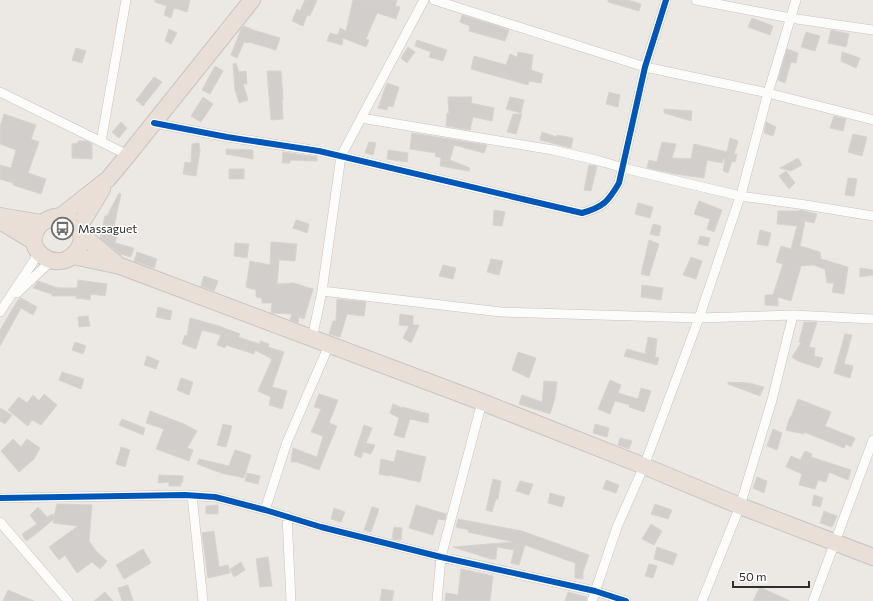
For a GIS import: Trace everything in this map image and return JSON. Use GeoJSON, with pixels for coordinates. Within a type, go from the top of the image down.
{"type":"FeatureCollection","features":[{"type":"Feature","properties":{"kind":"highway"},"geometry":{"type":"LineString","coordinates":[[0,221],[41,252],[63,261],[73,256],[81,243],[80,231],[108,179],[252,0]]}},
{"type":"Feature","properties":{"kind":"highway"},"geometry":{"type":"LineString","coordinates":[[41,252],[37,228],[41,223],[47,219],[61,216],[108,179]]}},
{"type":"Feature","properties":{"kind":"highway"},"geometry":{"type":"LineString","coordinates":[[0,216],[41,223]]}},
{"type":"Feature","properties":{"kind":"highway"},"geometry":{"type":"LineString","coordinates":[[61,216],[74,222],[80,231],[120,266]]}},
{"type":"Feature","properties":{"kind":"highway"},"geometry":{"type":"LineString","coordinates":[[73,256],[120,266],[482,402],[644,466],[740,506],[873,557]]}},
{"type":"Feature","properties":{"kind":"street"},"geometry":{"type":"LineString","coordinates":[[101,142],[126,0]]}},
{"type":"Feature","properties":{"kind":"street"},"geometry":{"type":"LineString","coordinates":[[312,339],[322,291],[341,156],[424,0]]}},
{"type":"Feature","properties":{"kind":"street"},"geometry":{"type":"LineString","coordinates":[[434,0],[645,67],[768,94],[873,120]]}},
{"type":"Feature","properties":{"kind":"street"},"geometry":{"type":"LineString","coordinates":[[154,123],[227,137],[319,151],[582,213],[597,208],[611,198],[619,183],[645,67],[666,0]]}},
{"type":"Feature","properties":{"kind":"street"},"geometry":{"type":"LineString","coordinates":[[696,0],[790,18],[873,30]]}},
{"type":"Feature","properties":{"kind":"street"},"geometry":{"type":"LineString","coordinates":[[592,601],[617,527],[644,466],[699,318],[740,196],[796,0]]}},
{"type":"Feature","properties":{"kind":"street"},"geometry":{"type":"LineString","coordinates":[[0,92],[128,155]]}},
{"type":"Feature","properties":{"kind":"street"},"geometry":{"type":"LineString","coordinates":[[361,118],[553,150],[740,196],[873,216]]}},
{"type":"Feature","properties":{"kind":"street"},"geometry":{"type":"LineString","coordinates":[[0,312],[41,252]]}},
{"type":"Feature","properties":{"kind":"street"},"geometry":{"type":"LineString","coordinates":[[8,302],[41,252]]}},
{"type":"Feature","properties":{"kind":"street"},"geometry":{"type":"LineString","coordinates":[[322,291],[501,312],[699,318],[793,315],[873,319]]}},
{"type":"Feature","properties":{"kind":"street"},"geometry":{"type":"LineString","coordinates":[[702,601],[740,506],[772,400],[793,315]]}},
{"type":"Feature","properties":{"kind":"street"},"geometry":{"type":"LineString","coordinates":[[265,510],[287,442],[329,345]]}},
{"type":"Feature","properties":{"kind":"street"},"geometry":{"type":"LineString","coordinates":[[437,601],[441,556],[482,402]]}},
{"type":"Feature","properties":{"kind":"street"},"geometry":{"type":"LineString","coordinates":[[813,601],[873,440]]}},
{"type":"Feature","properties":{"kind":"street"},"geometry":{"type":"LineString","coordinates":[[192,495],[203,601]]}},
{"type":"Feature","properties":{"kind":"street"},"geometry":{"type":"LineString","coordinates":[[0,498],[192,495],[215,497],[321,526],[441,556],[595,591],[626,601]]}},
{"type":"Feature","properties":{"kind":"street"},"geometry":{"type":"LineString","coordinates":[[287,516],[291,601]]}},
{"type":"Feature","properties":{"kind":"street"},"geometry":{"type":"LineString","coordinates":[[0,522],[68,601]]}},
{"type":"Feature","properties":{"kind":"building"},"geometry":{"type":"Polygon","coordinates":[[[155,0],[190,0],[187,12],[174,8],[171,18],[164,15],[167,6],[155,2],[155,0]]]}},
{"type":"Feature","properties":{"kind":"building"},"geometry":{"type":"Polygon","coordinates":[[[305,0],[317,0],[310,16],[307,15],[303,26],[292,21],[297,9],[300,11],[305,0]]]}},
{"type":"Feature","properties":{"kind":"building"},"geometry":{"type":"Polygon","coordinates":[[[353,0],[397,0],[395,6],[400,7],[396,19],[377,13],[366,39],[369,40],[366,47],[343,38],[342,45],[327,41],[330,33],[338,35],[340,28],[346,31],[353,0]]]}},
{"type":"Feature","properties":{"kind":"building"},"geometry":{"type":"Polygon","coordinates":[[[608,0],[628,0],[641,4],[639,11],[608,2],[608,0]]]}},
{"type":"Feature","properties":{"kind":"building"},"geometry":{"type":"Polygon","coordinates":[[[462,15],[509,30],[505,41],[469,31],[470,26],[460,22],[462,15]]]}},
{"type":"Feature","properties":{"kind":"building"},"geometry":{"type":"Polygon","coordinates":[[[752,18],[773,26],[770,35],[748,27],[752,18]]]}},
{"type":"Feature","properties":{"kind":"building"},"geometry":{"type":"Polygon","coordinates":[[[244,26],[280,38],[276,50],[249,42],[244,42],[237,58],[231,55],[241,29],[244,26]]]}},
{"type":"Feature","properties":{"kind":"building"},"geometry":{"type":"Polygon","coordinates":[[[169,29],[177,33],[171,44],[165,41],[169,29]]]}},
{"type":"Feature","properties":{"kind":"building"},"geometry":{"type":"Polygon","coordinates":[[[831,30],[849,34],[846,47],[828,43],[831,30]]]}},
{"type":"Feature","properties":{"kind":"building"},"geometry":{"type":"Polygon","coordinates":[[[806,32],[820,36],[815,51],[801,47],[806,32]]]}},
{"type":"Feature","properties":{"kind":"building"},"geometry":{"type":"Polygon","coordinates":[[[417,40],[447,50],[443,61],[429,57],[431,52],[415,46],[417,40]]]}},
{"type":"Feature","properties":{"kind":"building"},"geometry":{"type":"Polygon","coordinates":[[[408,47],[415,52],[407,63],[401,58],[408,47]]]}},
{"type":"Feature","properties":{"kind":"building"},"geometry":{"type":"Polygon","coordinates":[[[76,48],[86,51],[82,63],[72,60],[76,48]]]}},
{"type":"Feature","properties":{"kind":"building"},"geometry":{"type":"Polygon","coordinates":[[[787,49],[798,53],[796,63],[791,62],[785,83],[778,80],[787,49]]]}},
{"type":"Feature","properties":{"kind":"building"},"geometry":{"type":"Polygon","coordinates":[[[518,52],[533,55],[531,70],[543,74],[541,83],[529,81],[528,85],[471,69],[474,56],[506,65],[510,54],[517,57],[518,52]]]}},
{"type":"Feature","properties":{"kind":"building"},"geometry":{"type":"Polygon","coordinates":[[[842,52],[860,58],[856,68],[841,61],[842,52]]]}},
{"type":"Feature","properties":{"kind":"building"},"geometry":{"type":"Polygon","coordinates":[[[236,63],[239,72],[246,71],[247,84],[243,84],[248,100],[239,103],[235,90],[233,64],[236,63]]]}},
{"type":"Feature","properties":{"kind":"building"},"geometry":{"type":"Polygon","coordinates":[[[215,66],[223,71],[210,94],[202,90],[215,66]]]}},
{"type":"Feature","properties":{"kind":"building"},"geometry":{"type":"Polygon","coordinates":[[[267,71],[281,71],[283,119],[271,120],[267,71]]]}},
{"type":"Feature","properties":{"kind":"building"},"geometry":{"type":"Polygon","coordinates":[[[154,77],[162,82],[143,106],[136,100],[154,77]]]}},
{"type":"Feature","properties":{"kind":"building"},"geometry":{"type":"Polygon","coordinates":[[[387,83],[399,87],[393,107],[388,106],[387,110],[378,108],[387,83]]]}},
{"type":"Feature","properties":{"kind":"building"},"geometry":{"type":"Polygon","coordinates":[[[609,92],[620,95],[618,107],[606,104],[609,92]]]}},
{"type":"Feature","properties":{"kind":"building"},"geometry":{"type":"Polygon","coordinates":[[[203,97],[213,104],[201,122],[191,116],[203,97]]]}},
{"type":"Feature","properties":{"kind":"building"},"geometry":{"type":"Polygon","coordinates":[[[448,97],[472,97],[471,103],[494,108],[492,121],[473,117],[470,130],[446,126],[447,113],[449,114],[448,97]]]}},
{"type":"Feature","properties":{"kind":"building"},"geometry":{"type":"Polygon","coordinates":[[[510,97],[524,100],[521,113],[506,109],[510,97]]]}},
{"type":"Feature","properties":{"kind":"building"},"geometry":{"type":"Polygon","coordinates":[[[664,109],[692,111],[691,121],[664,113],[664,109]]]}},
{"type":"Feature","properties":{"kind":"building"},"geometry":{"type":"Polygon","coordinates":[[[4,114],[36,125],[31,139],[39,142],[28,173],[46,179],[41,194],[0,179],[0,165],[11,168],[16,150],[0,144],[0,127],[4,114]]]}},
{"type":"Feature","properties":{"kind":"building"},"geometry":{"type":"Polygon","coordinates":[[[513,114],[522,114],[516,134],[507,132],[513,114]]]}},
{"type":"Feature","properties":{"kind":"building"},"geometry":{"type":"Polygon","coordinates":[[[834,116],[846,119],[843,131],[830,128],[834,116]]]}},
{"type":"Feature","properties":{"kind":"building"},"geometry":{"type":"Polygon","coordinates":[[[121,122],[127,128],[119,138],[112,132],[121,122]]]}},
{"type":"Feature","properties":{"kind":"building"},"geometry":{"type":"Polygon","coordinates":[[[766,122],[776,127],[773,136],[764,133],[766,122]]]}},
{"type":"Feature","properties":{"kind":"building"},"geometry":{"type":"Polygon","coordinates":[[[542,132],[557,137],[557,135],[573,138],[571,148],[540,140],[542,132]]]}},
{"type":"Feature","properties":{"kind":"building"},"geometry":{"type":"Polygon","coordinates":[[[412,133],[487,145],[484,153],[454,145],[450,160],[470,168],[469,171],[440,166],[441,158],[435,156],[436,153],[410,149],[412,133]]]}},
{"type":"Feature","properties":{"kind":"building"},"geometry":{"type":"Polygon","coordinates":[[[853,134],[867,137],[862,156],[848,152],[853,134]]]}},
{"type":"Feature","properties":{"kind":"building"},"geometry":{"type":"Polygon","coordinates":[[[730,138],[738,141],[734,154],[737,154],[735,162],[732,161],[728,173],[723,171],[724,158],[722,163],[707,160],[704,178],[647,168],[649,160],[657,162],[662,142],[676,144],[672,158],[691,159],[694,144],[727,152],[730,138]]]}},
{"type":"Feature","properties":{"kind":"building"},"geometry":{"type":"Polygon","coordinates":[[[78,141],[87,141],[92,144],[92,159],[72,158],[72,144],[78,143],[78,141]]]}},
{"type":"Feature","properties":{"kind":"building"},"geometry":{"type":"Polygon","coordinates":[[[369,142],[376,143],[373,155],[365,153],[369,142]]]}},
{"type":"Feature","properties":{"kind":"building"},"geometry":{"type":"Polygon","coordinates":[[[199,143],[200,151],[196,176],[183,174],[185,162],[191,163],[192,144],[199,143]]]}},
{"type":"Feature","properties":{"kind":"building"},"geometry":{"type":"Polygon","coordinates":[[[226,149],[253,150],[253,159],[226,154],[226,149]]]}},
{"type":"Feature","properties":{"kind":"building"},"geometry":{"type":"Polygon","coordinates":[[[388,150],[408,153],[407,162],[387,159],[388,150]]]}},
{"type":"Feature","properties":{"kind":"building"},"geometry":{"type":"Polygon","coordinates":[[[283,152],[317,157],[317,161],[290,160],[290,163],[282,163],[283,152]]]}},
{"type":"Feature","properties":{"kind":"building"},"geometry":{"type":"Polygon","coordinates":[[[798,158],[802,165],[791,171],[780,168],[798,158]]]}},
{"type":"Feature","properties":{"kind":"building"},"geometry":{"type":"Polygon","coordinates":[[[589,165],[597,166],[591,191],[584,190],[589,165]]]}},
{"type":"Feature","properties":{"kind":"building"},"geometry":{"type":"Polygon","coordinates":[[[229,169],[244,169],[244,179],[229,179],[229,169]]]}},
{"type":"Feature","properties":{"kind":"building"},"geometry":{"type":"Polygon","coordinates":[[[786,171],[795,183],[789,189],[779,176],[786,171]]]}},
{"type":"Feature","properties":{"kind":"building"},"geometry":{"type":"Polygon","coordinates":[[[848,178],[857,179],[854,196],[845,195],[848,178]]]}},
{"type":"Feature","properties":{"kind":"building"},"geometry":{"type":"Polygon","coordinates":[[[119,193],[121,194],[113,231],[118,232],[115,243],[134,248],[131,257],[120,254],[100,238],[105,216],[107,216],[119,193]]]}},
{"type":"Feature","properties":{"kind":"building"},"geometry":{"type":"Polygon","coordinates":[[[699,201],[722,210],[714,232],[707,229],[710,219],[694,214],[699,201]]]}},
{"type":"Feature","properties":{"kind":"building"},"geometry":{"type":"Polygon","coordinates":[[[638,203],[653,207],[650,218],[635,214],[638,203]]]}},
{"type":"Feature","properties":{"kind":"building"},"geometry":{"type":"Polygon","coordinates":[[[494,210],[505,212],[502,226],[493,225],[494,210]]]}},
{"type":"Feature","properties":{"kind":"building"},"geometry":{"type":"Polygon","coordinates":[[[800,210],[817,214],[814,223],[805,221],[800,246],[820,252],[821,259],[848,267],[844,294],[832,292],[834,283],[827,283],[825,269],[813,265],[801,266],[791,301],[778,297],[778,306],[765,305],[765,295],[773,295],[783,264],[776,262],[781,246],[791,249],[797,226],[777,224],[778,211],[800,210]]]}},
{"type":"Feature","properties":{"kind":"building"},"geometry":{"type":"Polygon","coordinates":[[[296,220],[309,224],[307,233],[293,228],[296,220]]]}},
{"type":"Feature","properties":{"kind":"building"},"geometry":{"type":"Polygon","coordinates":[[[653,224],[661,226],[659,236],[650,234],[653,224]]]}},
{"type":"Feature","properties":{"kind":"building"},"geometry":{"type":"Polygon","coordinates":[[[760,230],[771,233],[768,246],[757,244],[760,230]]]}},
{"type":"Feature","properties":{"kind":"building"},"geometry":{"type":"Polygon","coordinates":[[[700,236],[710,238],[708,246],[698,244],[700,236]]]}},
{"type":"Feature","properties":{"kind":"building"},"geometry":{"type":"Polygon","coordinates":[[[649,240],[659,244],[649,276],[641,274],[649,240]]]}},
{"type":"Feature","properties":{"kind":"building"},"geometry":{"type":"Polygon","coordinates":[[[271,242],[297,244],[295,261],[279,260],[277,284],[293,283],[313,289],[304,319],[299,317],[298,323],[290,320],[292,314],[271,313],[272,303],[262,303],[262,298],[256,297],[256,290],[246,287],[250,261],[270,265],[271,242]]]}},
{"type":"Feature","properties":{"kind":"building"},"geometry":{"type":"Polygon","coordinates":[[[235,243],[249,244],[247,258],[234,256],[235,243]]]}},
{"type":"Feature","properties":{"kind":"building"},"geometry":{"type":"Polygon","coordinates":[[[137,252],[157,259],[154,268],[134,261],[137,252]]]}},
{"type":"Feature","properties":{"kind":"building"},"geometry":{"type":"Polygon","coordinates":[[[691,257],[702,261],[696,279],[683,275],[691,257]]]}},
{"type":"Feature","properties":{"kind":"building"},"geometry":{"type":"Polygon","coordinates":[[[491,259],[503,261],[499,275],[487,272],[491,259]]]}},
{"type":"Feature","properties":{"kind":"building"},"geometry":{"type":"Polygon","coordinates":[[[443,265],[456,268],[453,279],[439,276],[443,265]]]}},
{"type":"Feature","properties":{"kind":"building"},"geometry":{"type":"Polygon","coordinates":[[[860,268],[873,270],[873,275],[860,277],[860,268]]]}},
{"type":"Feature","properties":{"kind":"building"},"geometry":{"type":"Polygon","coordinates":[[[204,276],[218,281],[214,291],[201,286],[204,276]]]}},
{"type":"Feature","properties":{"kind":"building"},"geometry":{"type":"Polygon","coordinates":[[[78,280],[107,284],[105,296],[91,294],[90,300],[76,298],[76,296],[52,296],[52,294],[33,288],[38,281],[58,288],[77,288],[78,280]]]}},
{"type":"Feature","properties":{"kind":"building"},"geometry":{"type":"Polygon","coordinates":[[[642,285],[663,288],[661,300],[641,297],[642,285]]]}},
{"type":"Feature","properties":{"kind":"building"},"geometry":{"type":"Polygon","coordinates":[[[21,298],[37,307],[33,315],[21,308],[0,346],[0,330],[18,300],[21,298]]]}},
{"type":"Feature","properties":{"kind":"building"},"geometry":{"type":"Polygon","coordinates":[[[337,299],[366,302],[364,316],[347,314],[340,337],[329,334],[333,321],[336,321],[337,299]]]}},
{"type":"Feature","properties":{"kind":"building"},"geometry":{"type":"Polygon","coordinates":[[[158,307],[172,311],[170,320],[156,317],[158,307]]]}},
{"type":"Feature","properties":{"kind":"building"},"geometry":{"type":"Polygon","coordinates":[[[400,314],[413,316],[413,325],[419,325],[411,343],[403,338],[409,326],[399,325],[400,314]]]}},
{"type":"Feature","properties":{"kind":"building"},"geometry":{"type":"Polygon","coordinates":[[[88,316],[90,326],[79,327],[78,317],[88,316]]]}},
{"type":"Feature","properties":{"kind":"building"},"geometry":{"type":"Polygon","coordinates":[[[190,318],[219,326],[240,334],[238,337],[260,344],[260,341],[269,344],[268,347],[284,352],[272,387],[287,391],[282,409],[269,405],[271,397],[258,391],[272,359],[255,350],[254,354],[226,345],[225,348],[217,345],[221,335],[202,330],[196,349],[182,344],[185,335],[187,336],[190,318]]]}},
{"type":"Feature","properties":{"kind":"building"},"geometry":{"type":"Polygon","coordinates":[[[804,322],[817,322],[809,347],[815,348],[814,356],[823,358],[819,368],[798,361],[792,357],[801,343],[799,342],[804,322]]]}},
{"type":"Feature","properties":{"kind":"building"},"geometry":{"type":"Polygon","coordinates":[[[845,334],[852,335],[844,364],[853,366],[850,378],[834,373],[845,334]]]}},
{"type":"Feature","properties":{"kind":"building"},"geometry":{"type":"Polygon","coordinates":[[[648,337],[657,339],[655,357],[659,358],[657,365],[624,356],[627,349],[645,354],[648,337]]]}},
{"type":"Feature","properties":{"kind":"building"},"geometry":{"type":"Polygon","coordinates":[[[75,342],[86,346],[83,354],[72,350],[75,342]]]}},
{"type":"Feature","properties":{"kind":"building"},"geometry":{"type":"Polygon","coordinates":[[[518,352],[536,358],[529,378],[512,370],[518,352]]]}},
{"type":"Feature","properties":{"kind":"building"},"geometry":{"type":"Polygon","coordinates":[[[147,356],[159,361],[156,369],[144,365],[147,356]]]}},
{"type":"Feature","properties":{"kind":"building"},"geometry":{"type":"Polygon","coordinates":[[[62,372],[84,379],[81,389],[59,380],[62,372]]]}},
{"type":"Feature","properties":{"kind":"building"},"geometry":{"type":"Polygon","coordinates":[[[181,378],[193,382],[189,395],[177,390],[181,378]]]}},
{"type":"Feature","properties":{"kind":"building"},"geometry":{"type":"Polygon","coordinates":[[[610,380],[621,385],[618,393],[638,399],[641,388],[651,391],[644,412],[629,407],[630,405],[615,401],[610,414],[598,409],[610,380]]]}},
{"type":"Feature","properties":{"kind":"building"},"geometry":{"type":"Polygon","coordinates":[[[544,381],[557,382],[555,398],[550,414],[519,404],[522,395],[542,402],[544,381]]]}},
{"type":"Feature","properties":{"kind":"building"},"geometry":{"type":"Polygon","coordinates":[[[728,382],[749,383],[764,387],[760,396],[728,384],[728,382]]]}},
{"type":"Feature","properties":{"kind":"building"},"geometry":{"type":"Polygon","coordinates":[[[44,394],[57,405],[41,425],[32,420],[28,426],[8,410],[19,397],[27,403],[33,395],[39,401],[44,394]]]}},
{"type":"Feature","properties":{"kind":"building"},"geometry":{"type":"Polygon","coordinates":[[[319,394],[338,400],[329,423],[337,426],[319,470],[297,462],[291,462],[293,448],[317,457],[323,436],[311,432],[321,409],[314,407],[319,394]]]}},
{"type":"Feature","properties":{"kind":"building"},"geometry":{"type":"Polygon","coordinates":[[[798,399],[831,412],[825,426],[855,438],[851,447],[846,444],[844,448],[804,432],[804,434],[786,430],[798,399]]]}},
{"type":"Feature","properties":{"kind":"building"},"geometry":{"type":"Polygon","coordinates":[[[393,404],[402,408],[429,414],[428,423],[410,419],[404,438],[394,435],[399,418],[390,413],[393,404]]]}},
{"type":"Feature","properties":{"kind":"building"},"geometry":{"type":"Polygon","coordinates":[[[0,408],[12,415],[5,424],[0,421],[0,408]]]}},
{"type":"Feature","properties":{"kind":"building"},"geometry":{"type":"Polygon","coordinates":[[[150,411],[184,424],[197,431],[187,448],[193,450],[189,461],[156,449],[164,429],[146,423],[150,411]]]}},
{"type":"Feature","properties":{"kind":"building"},"geometry":{"type":"Polygon","coordinates":[[[122,419],[145,428],[143,435],[119,425],[122,419]]]}},
{"type":"Feature","properties":{"kind":"building"},"geometry":{"type":"Polygon","coordinates":[[[223,424],[232,426],[226,447],[217,445],[223,424]]]}},
{"type":"Feature","properties":{"kind":"building"},"geometry":{"type":"Polygon","coordinates":[[[595,424],[609,428],[607,437],[593,433],[595,424]]]}},
{"type":"Feature","properties":{"kind":"building"},"geometry":{"type":"Polygon","coordinates":[[[364,425],[372,428],[366,443],[375,445],[371,454],[363,452],[361,458],[354,455],[364,425]]]}},
{"type":"Feature","properties":{"kind":"building"},"geometry":{"type":"Polygon","coordinates":[[[773,429],[782,433],[777,450],[767,446],[773,429]]]}},
{"type":"Feature","properties":{"kind":"building"},"geometry":{"type":"Polygon","coordinates":[[[620,438],[632,441],[629,449],[618,445],[620,438]]]}},
{"type":"Feature","properties":{"kind":"building"},"geometry":{"type":"Polygon","coordinates":[[[13,439],[21,447],[27,439],[40,448],[34,459],[19,472],[1,451],[13,439]]]}},
{"type":"Feature","properties":{"kind":"building"},"geometry":{"type":"Polygon","coordinates":[[[121,447],[130,450],[125,467],[116,464],[121,447]]]}},
{"type":"Feature","properties":{"kind":"building"},"geometry":{"type":"Polygon","coordinates":[[[235,450],[251,455],[244,478],[221,473],[197,464],[199,459],[229,466],[235,450]]]}},
{"type":"Feature","properties":{"kind":"building"},"geometry":{"type":"Polygon","coordinates":[[[397,450],[426,457],[420,482],[379,474],[381,459],[394,462],[397,450]]]}},
{"type":"Feature","properties":{"kind":"building"},"geometry":{"type":"Polygon","coordinates":[[[805,451],[812,454],[811,457],[851,470],[848,480],[829,472],[826,482],[818,480],[815,489],[799,485],[802,474],[786,467],[791,456],[800,460],[805,451]]]}},
{"type":"Feature","properties":{"kind":"building"},"geometry":{"type":"Polygon","coordinates":[[[247,473],[260,476],[258,484],[245,481],[247,473]]]}},
{"type":"Feature","properties":{"kind":"building"},"geometry":{"type":"Polygon","coordinates":[[[159,475],[183,476],[183,482],[181,482],[181,486],[169,486],[169,482],[158,483],[159,475]]]}},
{"type":"Feature","properties":{"kind":"building"},"geometry":{"type":"Polygon","coordinates":[[[757,477],[767,481],[764,493],[753,488],[757,477]]]}},
{"type":"Feature","properties":{"kind":"building"},"geometry":{"type":"Polygon","coordinates":[[[493,479],[501,481],[498,499],[496,499],[492,512],[486,510],[493,479]]]}},
{"type":"Feature","properties":{"kind":"building"},"geometry":{"type":"Polygon","coordinates":[[[606,480],[619,485],[616,493],[603,489],[606,480]]]}},
{"type":"Feature","properties":{"kind":"building"},"geometry":{"type":"Polygon","coordinates":[[[520,481],[533,484],[529,495],[516,491],[520,481]]]}},
{"type":"Feature","properties":{"kind":"building"},"geometry":{"type":"Polygon","coordinates":[[[550,493],[565,497],[562,507],[548,503],[550,493]]]}},
{"type":"Feature","properties":{"kind":"building"},"geometry":{"type":"Polygon","coordinates":[[[814,495],[823,498],[820,507],[812,505],[814,495]]]}},
{"type":"Feature","properties":{"kind":"building"},"geometry":{"type":"Polygon","coordinates":[[[57,504],[92,505],[89,541],[96,551],[107,561],[100,569],[92,562],[77,573],[65,555],[59,560],[49,547],[78,526],[53,523],[54,519],[26,541],[22,534],[37,524],[30,515],[38,507],[47,517],[53,514],[54,516],[57,504]]]}},
{"type":"Feature","properties":{"kind":"building"},"geometry":{"type":"Polygon","coordinates":[[[655,504],[672,510],[668,519],[651,514],[655,504]]]}},
{"type":"Feature","properties":{"kind":"building"},"geometry":{"type":"Polygon","coordinates":[[[218,505],[218,514],[206,514],[206,506],[218,505]]]}},
{"type":"Feature","properties":{"kind":"building"},"geometry":{"type":"Polygon","coordinates":[[[416,505],[446,514],[445,520],[438,519],[433,535],[409,528],[416,505]]]}},
{"type":"Feature","properties":{"kind":"building"},"geometry":{"type":"Polygon","coordinates":[[[372,507],[379,509],[371,532],[364,530],[372,507]]]}},
{"type":"Feature","properties":{"kind":"building"},"geometry":{"type":"Polygon","coordinates":[[[334,508],[345,512],[341,522],[331,519],[334,508]]]}},
{"type":"Feature","properties":{"kind":"building"},"geometry":{"type":"Polygon","coordinates":[[[824,511],[837,516],[832,527],[820,523],[824,511]]]}},
{"type":"Feature","properties":{"kind":"building"},"geometry":{"type":"Polygon","coordinates":[[[458,519],[522,531],[589,555],[583,572],[583,579],[575,578],[575,563],[525,545],[519,565],[511,563],[514,550],[497,547],[496,559],[491,559],[453,547],[513,542],[468,532],[469,530],[456,527],[458,519]]]}},
{"type":"Feature","properties":{"kind":"building"},"geometry":{"type":"Polygon","coordinates":[[[651,524],[662,531],[654,545],[642,539],[651,524]]]}},
{"type":"Feature","properties":{"kind":"building"},"geometry":{"type":"Polygon","coordinates":[[[394,527],[402,528],[401,540],[392,539],[394,527]]]}},
{"type":"Feature","properties":{"kind":"building"},"geometry":{"type":"Polygon","coordinates":[[[214,531],[219,567],[228,565],[230,573],[208,578],[202,533],[214,531]]]}},
{"type":"Feature","properties":{"kind":"building"},"geometry":{"type":"Polygon","coordinates":[[[657,547],[677,554],[673,565],[654,559],[657,547]]]}},
{"type":"Feature","properties":{"kind":"building"},"geometry":{"type":"Polygon","coordinates":[[[143,549],[151,563],[124,579],[116,565],[143,549]]]}},
{"type":"Feature","properties":{"kind":"building"},"geometry":{"type":"Polygon","coordinates":[[[268,557],[272,586],[260,587],[256,559],[268,557]]]}},
{"type":"Feature","properties":{"kind":"building"},"geometry":{"type":"Polygon","coordinates":[[[241,562],[245,570],[234,577],[230,569],[241,562]]]}},
{"type":"Feature","properties":{"kind":"building"},"geometry":{"type":"Polygon","coordinates":[[[649,564],[657,566],[653,578],[645,576],[649,564]]]}},
{"type":"Feature","properties":{"kind":"building"},"geometry":{"type":"Polygon","coordinates":[[[461,569],[493,576],[490,601],[445,601],[446,593],[458,595],[461,569]]]}},
{"type":"Feature","properties":{"kind":"building"},"geometry":{"type":"Polygon","coordinates":[[[128,585],[133,601],[122,601],[118,588],[128,585]]]}},
{"type":"Feature","properties":{"kind":"building"},"geometry":{"type":"Polygon","coordinates":[[[760,587],[790,601],[753,601],[760,587]]]}},
{"type":"Feature","properties":{"kind":"building"},"geometry":{"type":"Polygon","coordinates":[[[382,589],[394,591],[392,601],[380,601],[382,589]]]}},
{"type":"Feature","properties":{"kind":"building"},"geometry":{"type":"Polygon","coordinates":[[[8,590],[34,601],[3,601],[8,590]]]}},
{"type":"Feature","properties":{"kind":"building"},"geometry":{"type":"Polygon","coordinates":[[[105,592],[113,601],[94,601],[105,592]]]}},
{"type":"Feature","properties":{"kind":"building"},"geometry":{"type":"Polygon","coordinates":[[[568,592],[587,597],[586,601],[565,601],[568,592]]]}},
{"type":"Feature","properties":{"kind":"cycle path"},"geometry":{"type":"LineString","coordinates":[[154,123],[227,137],[319,151],[582,213],[604,203],[612,195],[619,183],[645,67],[666,0]]}},
{"type":"Feature","properties":{"kind":"cycle path"},"geometry":{"type":"LineString","coordinates":[[0,498],[185,495],[215,497],[321,527],[441,557],[595,591],[626,601]]}},
{"type":"Feature","properties":{"kind":"place","name":"Massaguet"},"geometry":{"type":"Point","coordinates":[62,229]}}]}
